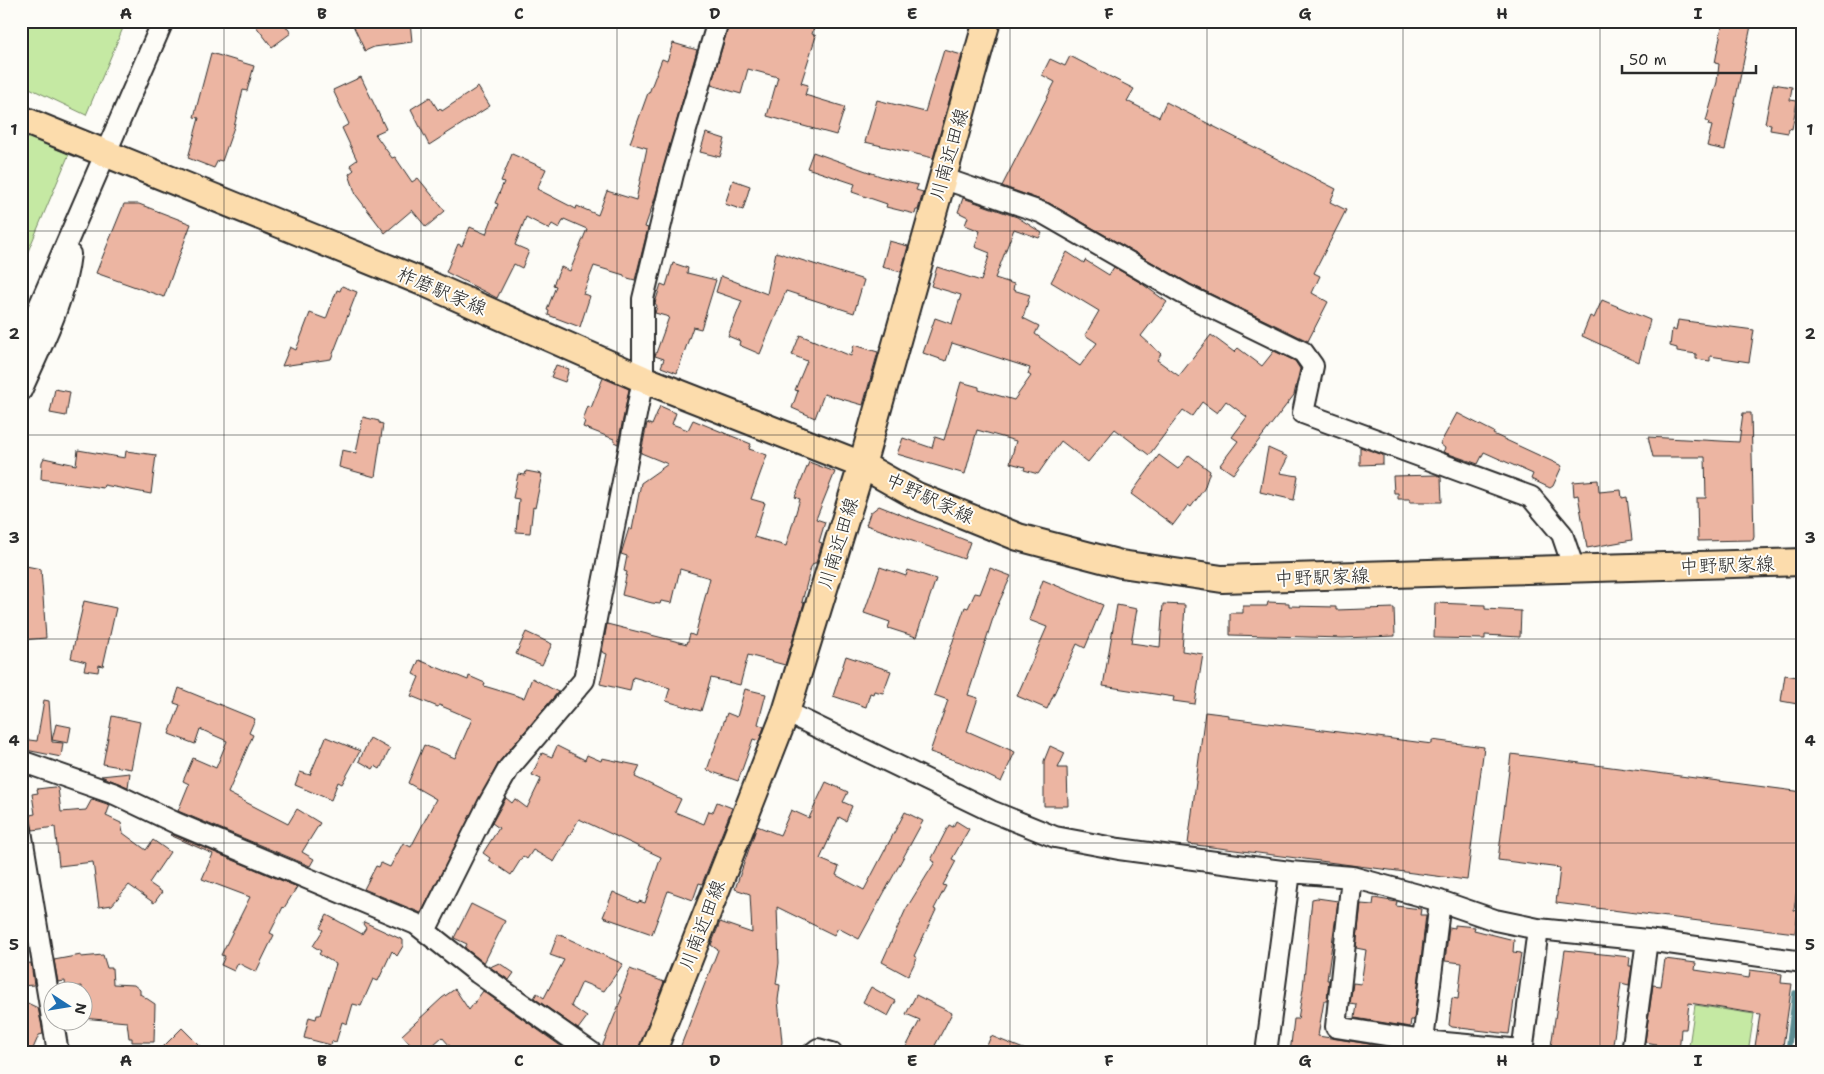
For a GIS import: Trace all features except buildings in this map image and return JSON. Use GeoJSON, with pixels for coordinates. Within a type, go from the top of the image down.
{"type":"FeatureCollection","features":[{"type":"Feature","properties":{"kind":"main road","name":"川南近田線"},"geometry":{"type":"LineString","coordinates":[[652,1053],[786,712],[862,465],[987,21]]}},
{"type":"Feature","properties":{"kind":"main road","name":"柞磨駅家線"},"geometry":{"type":"LineString","coordinates":[[21,119],[425,283],[643,379],[862,465]]}},
{"type":"Feature","properties":{"kind":"main road","name":"中野駅家線"},"geometry":{"type":"LineString","coordinates":[[862,465],[917,496],[1018,537],[1120,564],[1222,580],[1803,562]]}},
{"type":"Feature","properties":{"kind":"street"},"geometry":{"type":"LineString","coordinates":[[21,348],[67,240],[97,151],[123,113],[163,21]]}},
{"type":"Feature","properties":{"kind":"street"},"geometry":{"type":"LineString","coordinates":[[123,113],[133,112],[138,108],[174,21]]}},
{"type":"Feature","properties":{"kind":"street"},"geometry":{"type":"LineString","coordinates":[[425,931],[488,805],[509,768],[584,680],[643,379],[643,299],[675,165],[718,21]]}},
{"type":"Feature","properties":{"kind":"street"},"geometry":{"type":"LineString","coordinates":[[942,178],[1043,213],[1184,294],[1303,352],[1313,366],[1303,413],[1531,498],[1562,534],[1574,570]]}},
{"type":"Feature","properties":{"kind":"street"},"geometry":{"type":"LineString","coordinates":[[21,391],[54,315],[68,270],[70,251],[67,240]]}},
{"type":"Feature","properties":{"kind":"street"},"geometry":{"type":"LineString","coordinates":[[786,712],[991,811],[1055,837],[1119,849],[1290,872],[1352,877],[1440,901],[1496,920],[1538,929],[1647,940],[1803,962]]}},
{"type":"Feature","properties":{"kind":"street"},"geometry":{"type":"LineString","coordinates":[[21,761],[115,794],[178,824],[416,924],[478,973],[592,1053]]}},
{"type":"Feature","properties":{"kind":"street"},"geometry":{"type":"LineString","coordinates":[[21,831],[47,982]]}},
{"type":"Feature","properties":{"kind":"street"},"geometry":{"type":"LineString","coordinates":[[1266,1053],[1290,872]]}},
{"type":"Feature","properties":{"kind":"street"},"geometry":{"type":"LineString","coordinates":[[1352,877],[1336,1027],[1423,1041],[1522,1051],[1538,929]]}},
{"type":"Feature","properties":{"kind":"street"},"geometry":{"type":"LineString","coordinates":[[1423,1041],[1440,901]]}},
{"type":"Feature","properties":{"kind":"street"},"geometry":{"type":"LineString","coordinates":[[1632,1053],[1647,940]]}},
{"type":"Feature","properties":{"kind":"street"},"geometry":{"type":"LineString","coordinates":[[55,1032],[58,1053]]}},
{"type":"Feature","properties":{"kind":"street"},"geometry":{"type":"LineString","coordinates":[[813,1053],[818,1049],[832,1053]]}},
{"type":"Feature","properties":{"kind":"green space"},"geometry":{"type":"Polygon","coordinates":[[[21,21],[126,21],[86,115],[21,84],[21,21]]]}},
{"type":"Feature","properties":{"kind":"green space"},"geometry":{"type":"Polygon","coordinates":[[[21,134],[69,154],[21,268],[21,134]]]}},
{"type":"Feature","properties":{"kind":"green space"},"geometry":{"type":"Polygon","coordinates":[[[1695,1005],[1754,1014],[1748,1053],[1688,1053],[1695,1005]]]}},
{"type":"Feature","properties":{"kind":"waterway"},"geometry":{"type":"LineString","coordinates":[[1788,1053],[1795,993]]}}]}
